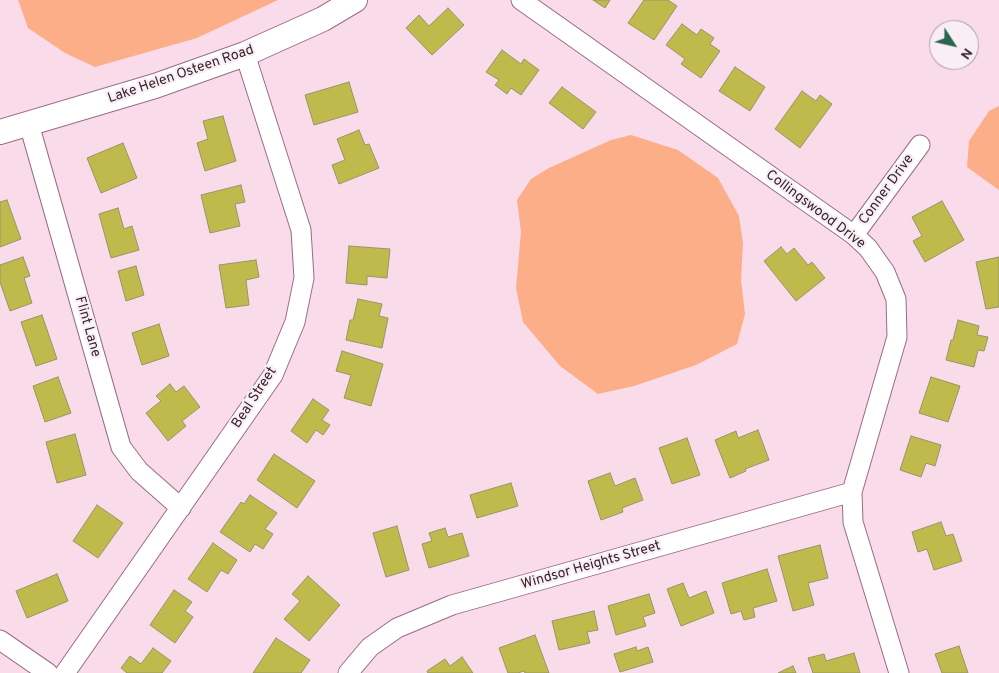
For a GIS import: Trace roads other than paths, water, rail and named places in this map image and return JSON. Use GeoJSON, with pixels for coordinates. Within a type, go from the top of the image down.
{"type":"FeatureCollection","features":[{"type":"Feature","properties":{"kind":"street","name":"Lake Helen Osteen Road"},"geometry":{"type":"LineString","coordinates":[[0,132],[155,86],[245,54],[323,19],[355,0]]}},
{"type":"Feature","properties":{"kind":"street","name":"Collingswood Drive"},"geometry":{"type":"LineString","coordinates":[[521,0],[854,235],[868,248],[884,272],[896,299],[897,337],[852,492],[853,522],[899,673]]}},
{"type":"Feature","properties":{"kind":"street","name":"Beal Street"},"geometry":{"type":"LineString","coordinates":[[65,673],[272,375],[295,322],[304,278],[301,230],[245,54]]}},
{"type":"Feature","properties":{"kind":"street","name":"Flint Lane"},"geometry":{"type":"LineString","coordinates":[[29,124],[121,447],[139,471],[181,508]]}},
{"type":"Feature","properties":{"kind":"street","name":"Conner Drive"},"geometry":{"type":"LineString","coordinates":[[854,235],[920,145]]}},
{"type":"Feature","properties":{"kind":"street","name":"Windsor Heights Street"},"geometry":{"type":"LineString","coordinates":[[348,673],[370,647],[397,628],[452,605],[852,492]]}},
{"type":"Feature","properties":{"kind":"street"},"geometry":{"type":"LineString","coordinates":[[0,640],[48,673]]}}]}
